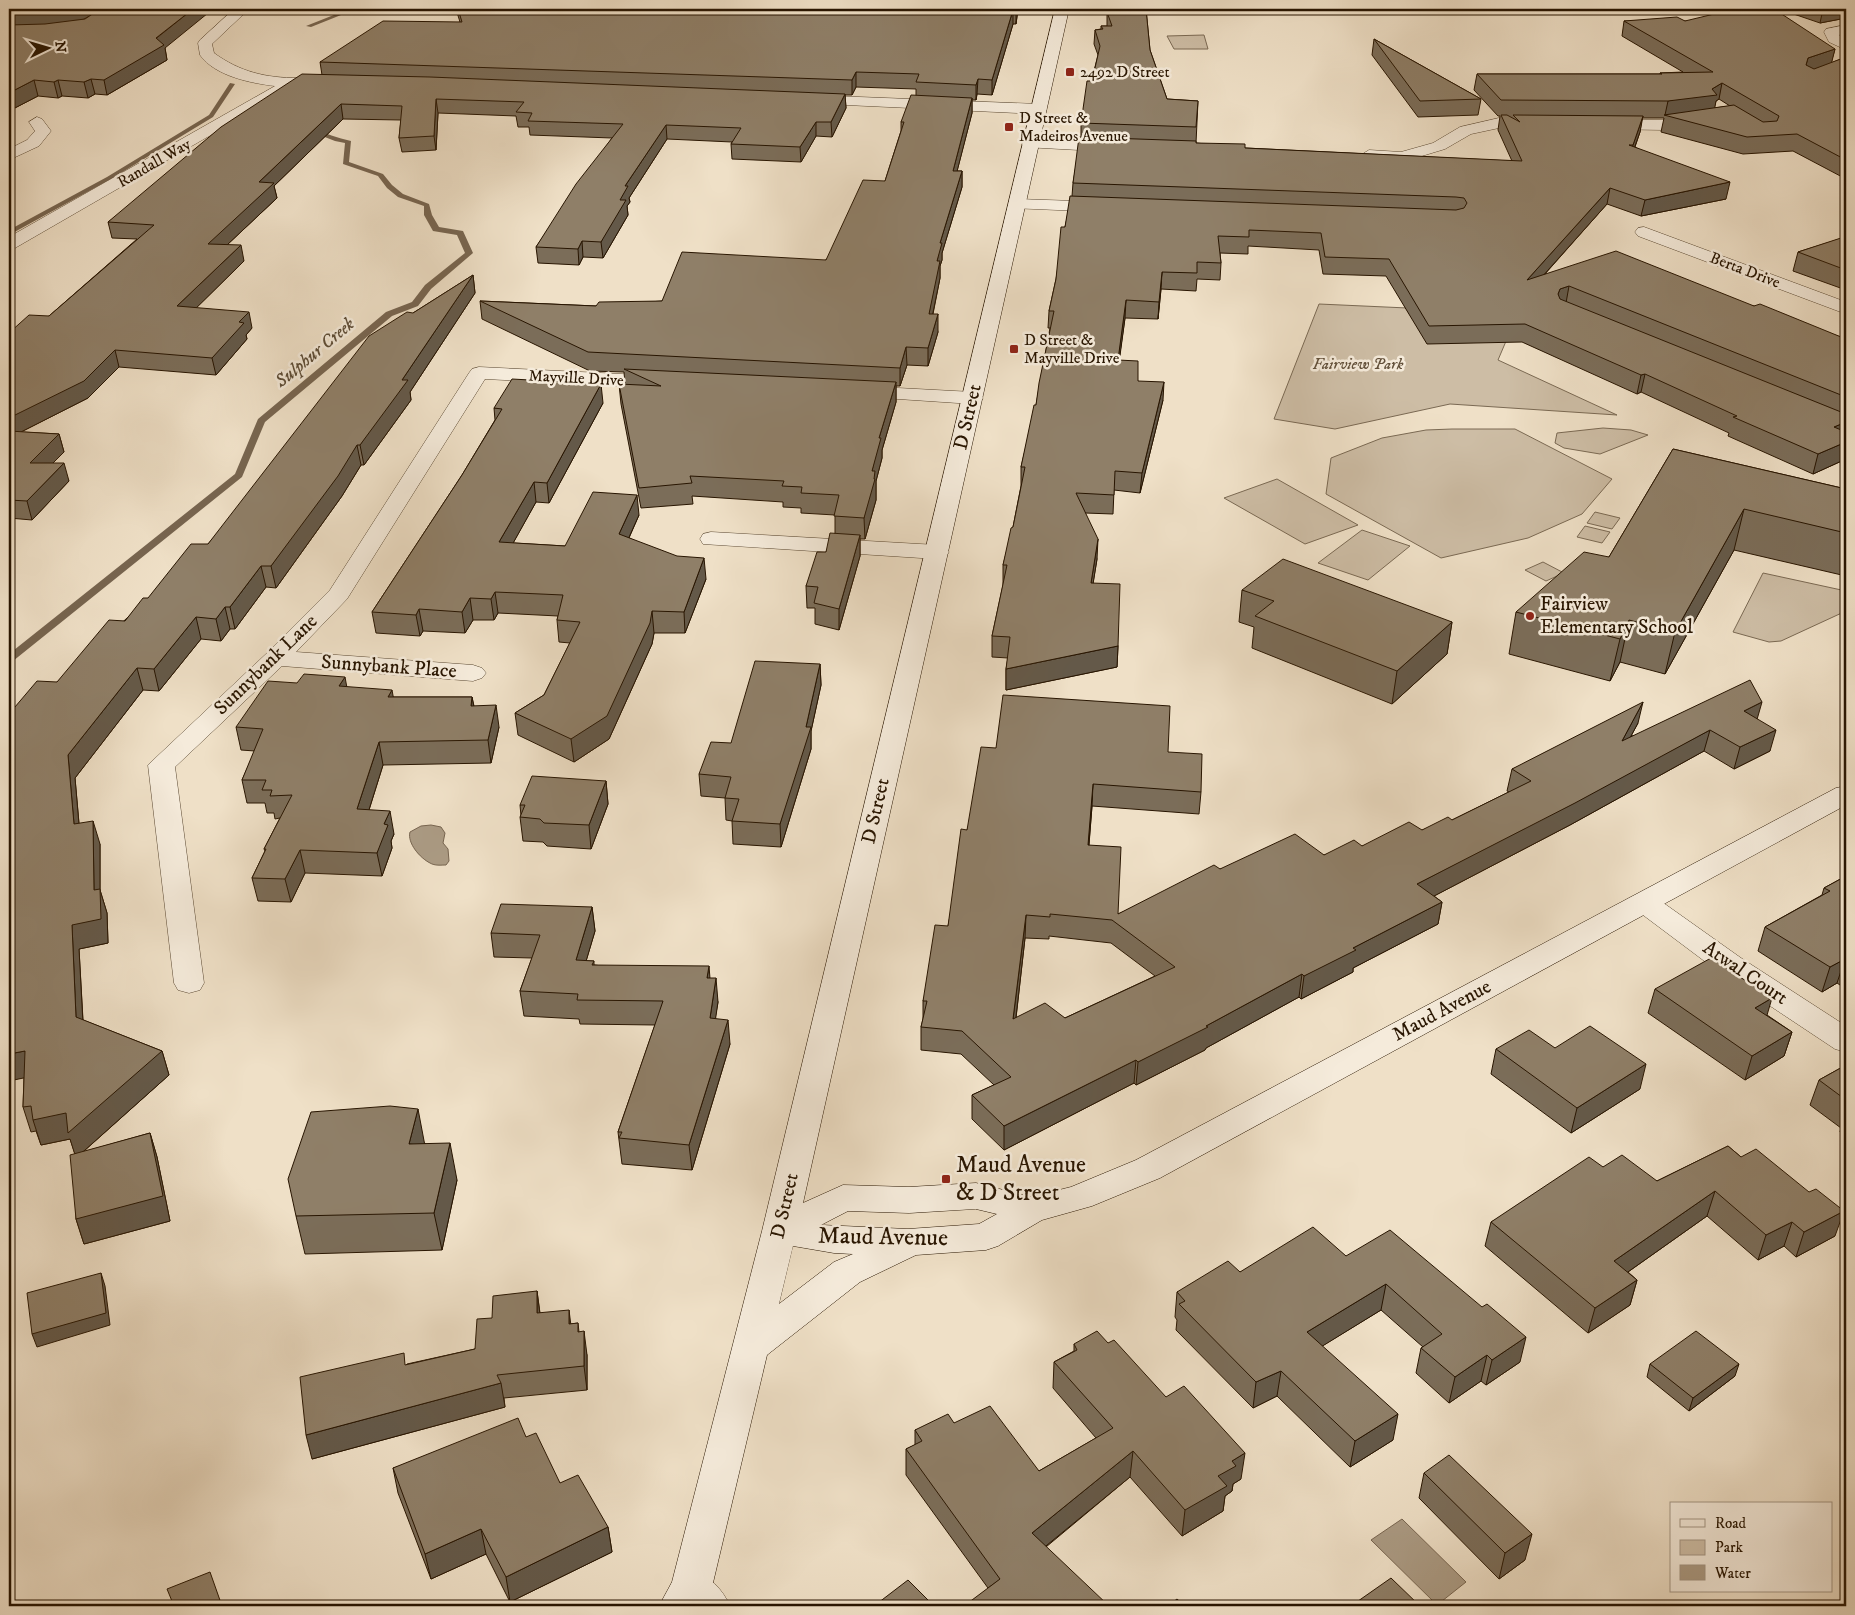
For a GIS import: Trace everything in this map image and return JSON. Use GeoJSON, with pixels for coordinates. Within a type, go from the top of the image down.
{"type":"FeatureCollection","features":[{"type":"Feature","properties":{"kind":"street"},"geometry":{"type":"LineString","coordinates":[[242,9],[205,43],[207,55],[219,67],[237,75],[261,81],[298,83],[342,82]]}},
{"type":"Feature","properties":{"kind":"street","name":"D Street"},"geometry":{"type":"LineString","coordinates":[[693,1600],[1062,9]]}},
{"type":"Feature","properties":{"kind":"street"},"geometry":{"type":"LineString","coordinates":[[1846,29],[1831,32],[1834,39],[1846,46]]}},
{"type":"Feature","properties":{"kind":"street","name":"Randall Way"},"geometry":{"type":"LineString","coordinates":[[9,244],[111,188],[282,88],[298,83]]}},
{"type":"Feature","properties":{"kind":"street"},"geometry":{"type":"LineString","coordinates":[[790,99],[1039,109]]}},
{"type":"Feature","properties":{"kind":"street"},"geometry":{"type":"LineString","coordinates":[[1587,124],[1665,125],[1714,118]]}},
{"type":"Feature","properties":{"kind":"street"},"geometry":{"type":"LineString","coordinates":[[9,155],[33,143],[44,131],[36,122]]}},
{"type":"Feature","properties":{"kind":"street"},"geometry":{"type":"LineString","coordinates":[[1353,155],[1402,156],[1439,146],[1466,130],[1499,123],[1548,124]]}},
{"type":"Feature","properties":{"kind":"street"},"geometry":{"type":"LineString","coordinates":[[1030,144],[1136,147]]}},
{"type":"Feature","properties":{"kind":"street"},"geometry":{"type":"LineString","coordinates":[[1017,204],[1124,208]]}},
{"type":"Feature","properties":{"kind":"street","name":"Berta Drive"},"geometry":{"type":"LineString","coordinates":[[1644,232],[1846,308]]}},
{"type":"Feature","properties":{"kind":"street","name":"Mayville Drive"},"geometry":{"type":"LineString","coordinates":[[480,373],[677,383]]}},
{"type":"Feature","properties":{"kind":"street","name":"Sunnybank Lane"},"geometry":{"type":"LineString","coordinates":[[189,983],[161,765],[276,658],[339,594],[480,373]]}},
{"type":"Feature","properties":{"kind":"street"},"geometry":{"type":"LineString","coordinates":[[846,392],[972,398]]}},
{"type":"Feature","properties":{"kind":"street"},"geometry":{"type":"LineString","coordinates":[[711,539],[937,552]]}},
{"type":"Feature","properties":{"kind":"street","name":"Sunnybank Place"},"geometry":{"type":"LineString","coordinates":[[276,658],[473,673]]}},
{"type":"Feature","properties":{"kind":"street","name":"Maud Avenue"},"geometry":{"type":"LineString","coordinates":[[779,1231],[834,1240],[908,1242],[986,1237],[1031,1210],[1080,1198],[1148,1169],[1846,794]]}},
{"type":"Feature","properties":{"kind":"street","name":"Atwal Court"},"geometry":{"type":"LineString","coordinates":[[1645,903],[1730,965],[1846,1041]]}},
{"type":"Feature","properties":{"kind":"street","name":"Maud Avenue"},"geometry":{"type":"LineString","coordinates":[[779,1231],[842,1198],[909,1200],[976,1196],[1031,1210]]}},
{"type":"Feature","properties":{"kind":"street"},"geometry":{"type":"LineString","coordinates":[[750,1348],[826,1286],[847,1272],[908,1242]]}},
{"type":"Feature","properties":{"kind":"green space"},"geometry":{"type":"Polygon","coordinates":[[[1204,35],[1208,49],[1174,49],[1167,36],[1204,35]]]}},
{"type":"Feature","properties":{"kind":"green space","name":"Fairview Park"},"geometry":{"type":"Polygon","coordinates":[[[1319,304],[1518,313],[1498,360],[1617,415],[1450,404],[1335,429],[1274,419],[1319,304]]]}},
{"type":"Feature","properties":{"kind":"green space"},"geometry":{"type":"Polygon","coordinates":[[[1603,428],[1631,430],[1648,435],[1600,454],[1564,448],[1555,443],[1557,433],[1603,428]]]}},
{"type":"Feature","properties":{"kind":"green space"},"geometry":{"type":"Polygon","coordinates":[[[1515,429],[1612,479],[1582,514],[1528,538],[1441,558],[1326,494],[1331,458],[1382,438],[1426,430],[1515,429]]]}},
{"type":"Feature","properties":{"kind":"green space"},"geometry":{"type":"Polygon","coordinates":[[[1277,479],[1358,525],[1305,544],[1224,498],[1277,479]]]}},
{"type":"Feature","properties":{"kind":"green space"},"geometry":{"type":"Polygon","coordinates":[[[1595,512],[1620,518],[1612,529],[1587,523],[1595,512]]]}},
{"type":"Feature","properties":{"kind":"green space"},"geometry":{"type":"Polygon","coordinates":[[[1585,526],[1610,532],[1602,543],[1577,537],[1585,526]]]}},
{"type":"Feature","properties":{"kind":"green space"},"geometry":{"type":"Polygon","coordinates":[[[1362,530],[1410,546],[1368,580],[1318,563],[1362,530]]]}},
{"type":"Feature","properties":{"kind":"green space"},"geometry":{"type":"Polygon","coordinates":[[[1543,562],[1564,573],[1546,581],[1525,570],[1543,562]]]}},
{"type":"Feature","properties":{"kind":"green space"},"geometry":{"type":"Polygon","coordinates":[[[1763,573],[1846,591],[1846,611],[1781,641],[1769,642],[1733,632],[1763,573]]]}},
{"type":"Feature","properties":{"kind":"water"},"geometry":{"type":"Polygon","coordinates":[[[421,826],[441,827],[445,833],[443,843],[448,849],[449,861],[446,865],[434,865],[426,861],[418,854],[410,841],[410,832],[421,826]]]}},
{"type":"Feature","properties":{"kind":"water"},"geometry":{"type":"Polygon","coordinates":[[[1402,1519],[1466,1582],[1437,1605],[1371,1540],[1402,1519]]]}},
{"type":"Feature","properties":{"kind":"building"},"geometry":{"type":"Polygon","coordinates":[[[9,9],[74,9],[9,15],[9,9]]]}},
{"type":"Feature","properties":{"kind":"building"},"geometry":{"type":"Polygon","coordinates":[[[100,9],[193,9],[156,38],[164,45],[104,80],[91,79],[84,82],[58,80],[54,82],[34,80],[9,93],[9,48],[12,46],[9,46],[9,25],[45,24],[85,19],[100,9]]]}},
{"type":"Feature","properties":{"kind":"building"},"geometry":{"type":"Polygon","coordinates":[[[458,9],[1016,10],[1013,10],[992,80],[978,79],[976,85],[916,82],[919,74],[856,72],[852,80],[320,62],[383,21],[462,22],[458,9]]]}},
{"type":"Feature","properties":{"kind":"building"},"geometry":{"type":"Polygon","coordinates":[[[1126,9],[1146,9],[1150,50],[1167,99],[1198,101],[1196,127],[1081,123],[1087,81],[1092,81],[1100,46],[1095,30],[1103,29],[1101,26],[1112,26],[1107,12],[1128,12],[1126,9]]]}},
{"type":"Feature","properties":{"kind":"building"},"geometry":{"type":"Polygon","coordinates":[[[1735,9],[1774,9],[1835,49],[1808,58],[1806,65],[1814,69],[1846,57],[1846,160],[1797,134],[1747,137],[1664,115],[1734,105],[1763,122],[1777,121],[1779,116],[1722,83],[1712,89],[1717,95],[1668,101],[1501,100],[1477,74],[1662,74],[1660,73],[1713,72],[1624,21],[1677,17],[1685,21],[1735,9]]]}},
{"type":"Feature","properties":{"kind":"building"},"geometry":{"type":"Polygon","coordinates":[[[1374,39],[1481,99],[1420,101],[1374,39]]]}},
{"type":"Feature","properties":{"kind":"building"},"geometry":{"type":"Polygon","coordinates":[[[302,74],[430,77],[845,94],[831,122],[816,122],[800,147],[731,144],[741,128],[666,125],[625,186],[628,186],[620,200],[626,200],[601,242],[582,241],[578,249],[536,247],[576,184],[623,124],[528,121],[532,113],[516,112],[524,102],[436,99],[434,136],[399,138],[402,106],[341,104],[259,182],[274,183],[208,244],[241,245],[177,306],[249,312],[239,322],[244,323],[212,358],[115,350],[84,381],[9,418],[9,333],[29,315],[49,316],[154,225],[108,222],[221,127],[302,74]]]}},
{"type":"Feature","properties":{"kind":"building"},"geometry":{"type":"Polygon","coordinates":[[[911,95],[972,98],[953,171],[962,171],[940,243],[942,243],[937,261],[940,261],[929,314],[938,314],[928,348],[906,347],[900,368],[588,352],[480,301],[596,306],[599,302],[662,301],[682,252],[826,260],[863,180],[885,181],[904,122],[901,122],[911,95]]]}},
{"type":"Feature","properties":{"kind":"building"},"geometry":{"type":"Polygon","coordinates":[[[1501,115],[1507,115],[1520,122],[1513,115],[1643,116],[1633,145],[1629,145],[1730,182],[1645,200],[1610,188],[1527,280],[1616,251],[1754,306],[1760,304],[1846,339],[1846,397],[1569,286],[1560,289],[1558,294],[1560,299],[1846,414],[1846,422],[1834,427],[1846,432],[1846,442],[1818,454],[1733,417],[1737,416],[1645,374],[1641,375],[1525,324],[1429,326],[1389,259],[1325,257],[1321,233],[1249,230],[1249,237],[1218,236],[1221,263],[1197,262],[1197,273],[1162,272],[1159,302],[1126,300],[1118,360],[1138,361],[1138,381],[1164,382],[1142,473],[1115,471],[1114,495],[1076,493],[1098,539],[1091,583],[1120,584],[1118,646],[1006,669],[1010,637],[992,636],[1007,565],[1003,565],[1025,467],[1021,467],[1034,405],[1036,405],[1054,311],[1049,311],[1056,279],[1061,227],[1065,227],[1070,196],[1456,210],[1464,208],[1467,203],[1464,198],[1456,197],[1073,183],[1079,137],[1196,141],[1196,143],[1245,144],[1245,148],[1522,161],[1501,115]]]}},
{"type":"Feature","properties":{"kind":"building"},"geometry":{"type":"Polygon","coordinates":[[[1846,237],[1846,270],[1798,252],[1846,237]]]}},
{"type":"Feature","properties":{"kind":"building"},"geometry":{"type":"Polygon","coordinates":[[[473,275],[402,380],[408,380],[360,445],[357,445],[338,476],[271,566],[261,566],[230,607],[225,607],[216,619],[196,617],[154,669],[137,668],[68,755],[74,824],[93,821],[94,890],[100,889],[101,919],[72,925],[76,1017],[162,1051],[68,1133],[66,1113],[33,1120],[31,1106],[23,1107],[25,1051],[9,1054],[9,714],[37,681],[57,682],[109,620],[125,621],[143,598],[148,598],[191,544],[208,544],[369,336],[407,312],[413,313],[473,275]]]}},
{"type":"Feature","properties":{"kind":"building"},"geometry":{"type":"Polygon","coordinates":[[[624,369],[896,382],[879,438],[881,438],[872,471],[875,471],[875,479],[864,518],[834,516],[839,495],[801,493],[802,487],[782,486],[784,481],[690,476],[692,483],[639,488],[619,384],[661,386],[624,369]]]}},
{"type":"Feature","properties":{"kind":"building"},"geometry":{"type":"Polygon","coordinates":[[[512,379],[601,384],[547,483],[534,482],[499,542],[565,546],[593,492],[637,495],[619,534],[677,556],[704,558],[684,612],[652,611],[650,623],[607,716],[571,739],[515,713],[544,695],[580,622],[557,620],[563,595],[495,592],[491,599],[470,598],[462,612],[419,609],[416,615],[372,612],[462,475],[502,409],[494,408],[512,379]]]}},
{"type":"Feature","properties":{"kind":"building"},"geometry":{"type":"Polygon","coordinates":[[[9,431],[59,434],[30,463],[64,463],[27,501],[9,500],[9,431]]]}},
{"type":"Feature","properties":{"kind":"building"},"geometry":{"type":"Polygon","coordinates":[[[1673,449],[1846,489],[1846,533],[1744,509],[1675,632],[1629,620],[1620,639],[1516,612],[1584,552],[1609,557],[1673,449]]]}},
{"type":"Feature","properties":{"kind":"building"},"geometry":{"type":"Polygon","coordinates":[[[830,533],[860,535],[839,609],[814,603],[818,587],[806,586],[817,552],[826,552],[830,533]]]}},
{"type":"Feature","properties":{"kind":"building"},"geometry":{"type":"Polygon","coordinates":[[[1283,559],[1452,622],[1397,671],[1255,616],[1274,601],[1242,590],[1283,559]]]}},
{"type":"Feature","properties":{"kind":"building"},"geometry":{"type":"Polygon","coordinates":[[[755,661],[820,664],[806,727],[811,727],[780,824],[732,821],[739,799],[725,798],[731,777],[699,774],[711,742],[731,743],[755,661]]]}},
{"type":"Feature","properties":{"kind":"building"},"geometry":{"type":"Polygon","coordinates":[[[304,674],[345,677],[339,686],[392,690],[388,697],[472,697],[471,706],[496,705],[488,740],[379,742],[357,809],[390,811],[384,824],[388,825],[377,853],[300,850],[285,879],[252,878],[266,849],[264,849],[292,795],[270,796],[272,790],[262,790],[266,780],[242,780],[263,729],[236,727],[268,681],[297,683],[304,674]]]}},
{"type":"Feature","properties":{"kind":"building"},"geometry":{"type":"Polygon","coordinates":[[[1750,680],[1762,702],[1744,711],[1776,730],[1740,747],[1710,730],[1575,803],[1417,884],[1442,902],[1353,948],[1356,950],[1304,976],[1302,974],[1206,1026],[1208,1027],[1138,1062],[1136,1060],[1004,1126],[972,1095],[1011,1077],[962,1031],[921,1027],[927,1001],[923,1001],[935,925],[948,926],[961,829],[967,830],[981,747],[996,748],[1003,695],[1170,706],[1168,752],[1202,754],[1201,792],[1093,784],[1088,845],[1121,847],[1118,914],[1214,865],[1220,869],[1295,834],[1324,855],[1354,840],[1362,846],[1409,822],[1422,830],[1448,817],[1452,820],[1531,781],[1512,769],[1643,702],[1622,741],[1750,680]],[[1050,914],[1050,917],[1026,915],[1013,1019],[1045,1003],[1065,1018],[1175,967],[1112,920],[1050,914]]]}},
{"type":"Feature","properties":{"kind":"building"},"geometry":{"type":"Polygon","coordinates":[[[532,776],[606,781],[589,825],[544,823],[540,819],[520,817],[525,805],[520,805],[532,776]]]}},
{"type":"Feature","properties":{"kind":"building"},"geometry":{"type":"Polygon","coordinates":[[[1846,876],[1846,960],[1830,967],[1765,927],[1830,891],[1824,888],[1846,876]]]}},
{"type":"Feature","properties":{"kind":"building"},"geometry":{"type":"Polygon","coordinates":[[[501,904],[592,907],[576,960],[594,961],[592,965],[709,966],[707,978],[716,978],[710,1018],[728,1020],[689,1145],[619,1138],[622,1132],[618,1132],[663,1001],[577,1000],[578,994],[520,991],[540,935],[491,933],[501,904]]]}},
{"type":"Feature","properties":{"kind":"building"},"geometry":{"type":"Polygon","coordinates":[[[1711,958],[1772,998],[1755,1008],[1792,1032],[1752,1056],[1655,989],[1711,958]]]}},
{"type":"Feature","properties":{"kind":"building"},"geometry":{"type":"Polygon","coordinates":[[[1590,1026],[1646,1064],[1577,1108],[1496,1049],[1529,1030],[1555,1048],[1590,1026]]]}},
{"type":"Feature","properties":{"kind":"building"},"geometry":{"type":"Polygon","coordinates":[[[1846,1065],[1846,1100],[1819,1080],[1846,1065]]]}},
{"type":"Feature","properties":{"kind":"building"},"geometry":{"type":"Polygon","coordinates":[[[390,1106],[418,1109],[409,1144],[450,1143],[434,1213],[296,1216],[288,1179],[311,1112],[390,1106]]]}},
{"type":"Feature","properties":{"kind":"building"},"geometry":{"type":"Polygon","coordinates":[[[150,1133],[163,1196],[76,1219],[70,1155],[150,1133]]]}},
{"type":"Feature","properties":{"kind":"building"},"geometry":{"type":"Polygon","coordinates":[[[1728,1146],[1741,1157],[1756,1149],[1809,1192],[1816,1189],[1844,1211],[1804,1232],[1792,1222],[1766,1235],[1715,1191],[1614,1261],[1637,1280],[1595,1308],[1491,1222],[1589,1157],[1603,1167],[1622,1155],[1657,1181],[1728,1146]]]}},
{"type":"Feature","properties":{"kind":"building"},"geometry":{"type":"Polygon","coordinates":[[[1313,1227],[1346,1256],[1390,1230],[1482,1307],[1487,1304],[1526,1337],[1492,1360],[1487,1355],[1455,1377],[1421,1348],[1442,1334],[1386,1284],[1307,1332],[1398,1414],[1355,1441],[1281,1371],[1256,1382],[1179,1304],[1185,1301],[1177,1292],[1228,1261],[1240,1272],[1313,1227]]]}},
{"type":"Feature","properties":{"kind":"building"},"geometry":{"type":"Polygon","coordinates":[[[101,1273],[106,1313],[32,1334],[27,1293],[101,1273]]]}},
{"type":"Feature","properties":{"kind":"building"},"geometry":{"type":"Polygon","coordinates":[[[537,1291],[537,1313],[569,1310],[569,1324],[578,1323],[578,1332],[584,1331],[584,1366],[497,1375],[501,1383],[306,1435],[300,1377],[404,1353],[405,1365],[475,1349],[477,1319],[492,1318],[493,1296],[537,1291]]]}},
{"type":"Feature","properties":{"kind":"building"},"geometry":{"type":"Polygon","coordinates":[[[1097,1331],[1108,1343],[1114,1340],[1166,1397],[1184,1386],[1245,1453],[1232,1461],[1236,1466],[1218,1476],[1227,1486],[1185,1510],[1133,1451],[1032,1533],[1109,1606],[964,1606],[1000,1579],[906,1449],[922,1441],[915,1430],[948,1414],[954,1423],[990,1406],[1039,1471],[1113,1428],[1054,1362],[1077,1350],[1074,1344],[1097,1331]]]}},
{"type":"Feature","properties":{"kind":"building"},"geometry":{"type":"Polygon","coordinates":[[[1696,1331],[1739,1364],[1693,1398],[1650,1364],[1696,1331]]]}},
{"type":"Feature","properties":{"kind":"building"},"geometry":{"type":"Polygon","coordinates":[[[518,1418],[526,1437],[536,1433],[560,1483],[578,1475],[608,1527],[506,1577],[481,1529],[425,1554],[393,1468],[518,1418]]]}},
{"type":"Feature","properties":{"kind":"building"},"geometry":{"type":"Polygon","coordinates":[[[1449,1455],[1532,1534],[1505,1553],[1424,1473],[1449,1455]]]}},
{"type":"Feature","properties":{"kind":"building"},"geometry":{"type":"Polygon","coordinates":[[[210,1572],[222,1606],[174,1606],[167,1589],[210,1572]]]}},
{"type":"Feature","properties":{"kind":"building"},"geometry":{"type":"Polygon","coordinates":[[[1391,1578],[1420,1606],[1351,1606],[1391,1578]]]}},
{"type":"Feature","properties":{"kind":"building"},"geometry":{"type":"Polygon","coordinates":[[[908,1580],[934,1606],[874,1606],[908,1580]]]}},
{"type":"Feature","properties":{"kind":"building"},"geometry":{"type":"Polygon","coordinates":[[[1177,1599],[1185,1606],[1168,1606],[1177,1599]]]}},
{"type":"Feature","properties":{"kind":"building"},"geometry":{"type":"Polygon","coordinates":[[[289,1602],[291,1606],[280,1606],[289,1602]]]}},
{"type":"Feature","properties":{"kind":"waterway"},"geometry":{"type":"LineString","coordinates":[[309,26],[353,9]]}},
{"type":"Feature","properties":{"kind":"waterway"},"geometry":{"type":"LineString","coordinates":[[9,233],[109,178],[211,116],[232,84]]}},
{"type":"Feature","properties":{"kind":"waterway","name":"Sulphur Creek"},"geometry":{"type":"LineString","coordinates":[[9,659],[239,475],[261,421],[389,314],[415,304],[428,287],[469,253],[460,233],[436,229],[428,215],[427,205],[401,195],[389,187],[381,175],[345,163],[349,142],[337,140],[314,131],[315,129]]}},
{"type":"Feature","properties":{"kind":"place","name":"2492 D Street"},"geometry":{"type":"Point","coordinates":[1070,72]}},
{"type":"Feature","properties":{"kind":"place","name":"D Street & Madeiros Avenue"},"geometry":{"type":"Point","coordinates":[1009,127]}},
{"type":"Feature","properties":{"kind":"place","name":"D Street & Mayville Drive"},"geometry":{"type":"Point","coordinates":[1014,349]}},
{"type":"Feature","properties":{"kind":"place","name":"Fairview Elementary School"},"geometry":{"type":"Point","coordinates":[1530,616]}},
{"type":"Feature","properties":{"kind":"place","name":"Maud Avenue & D Street"},"geometry":{"type":"Point","coordinates":[946,1179]}}]}
